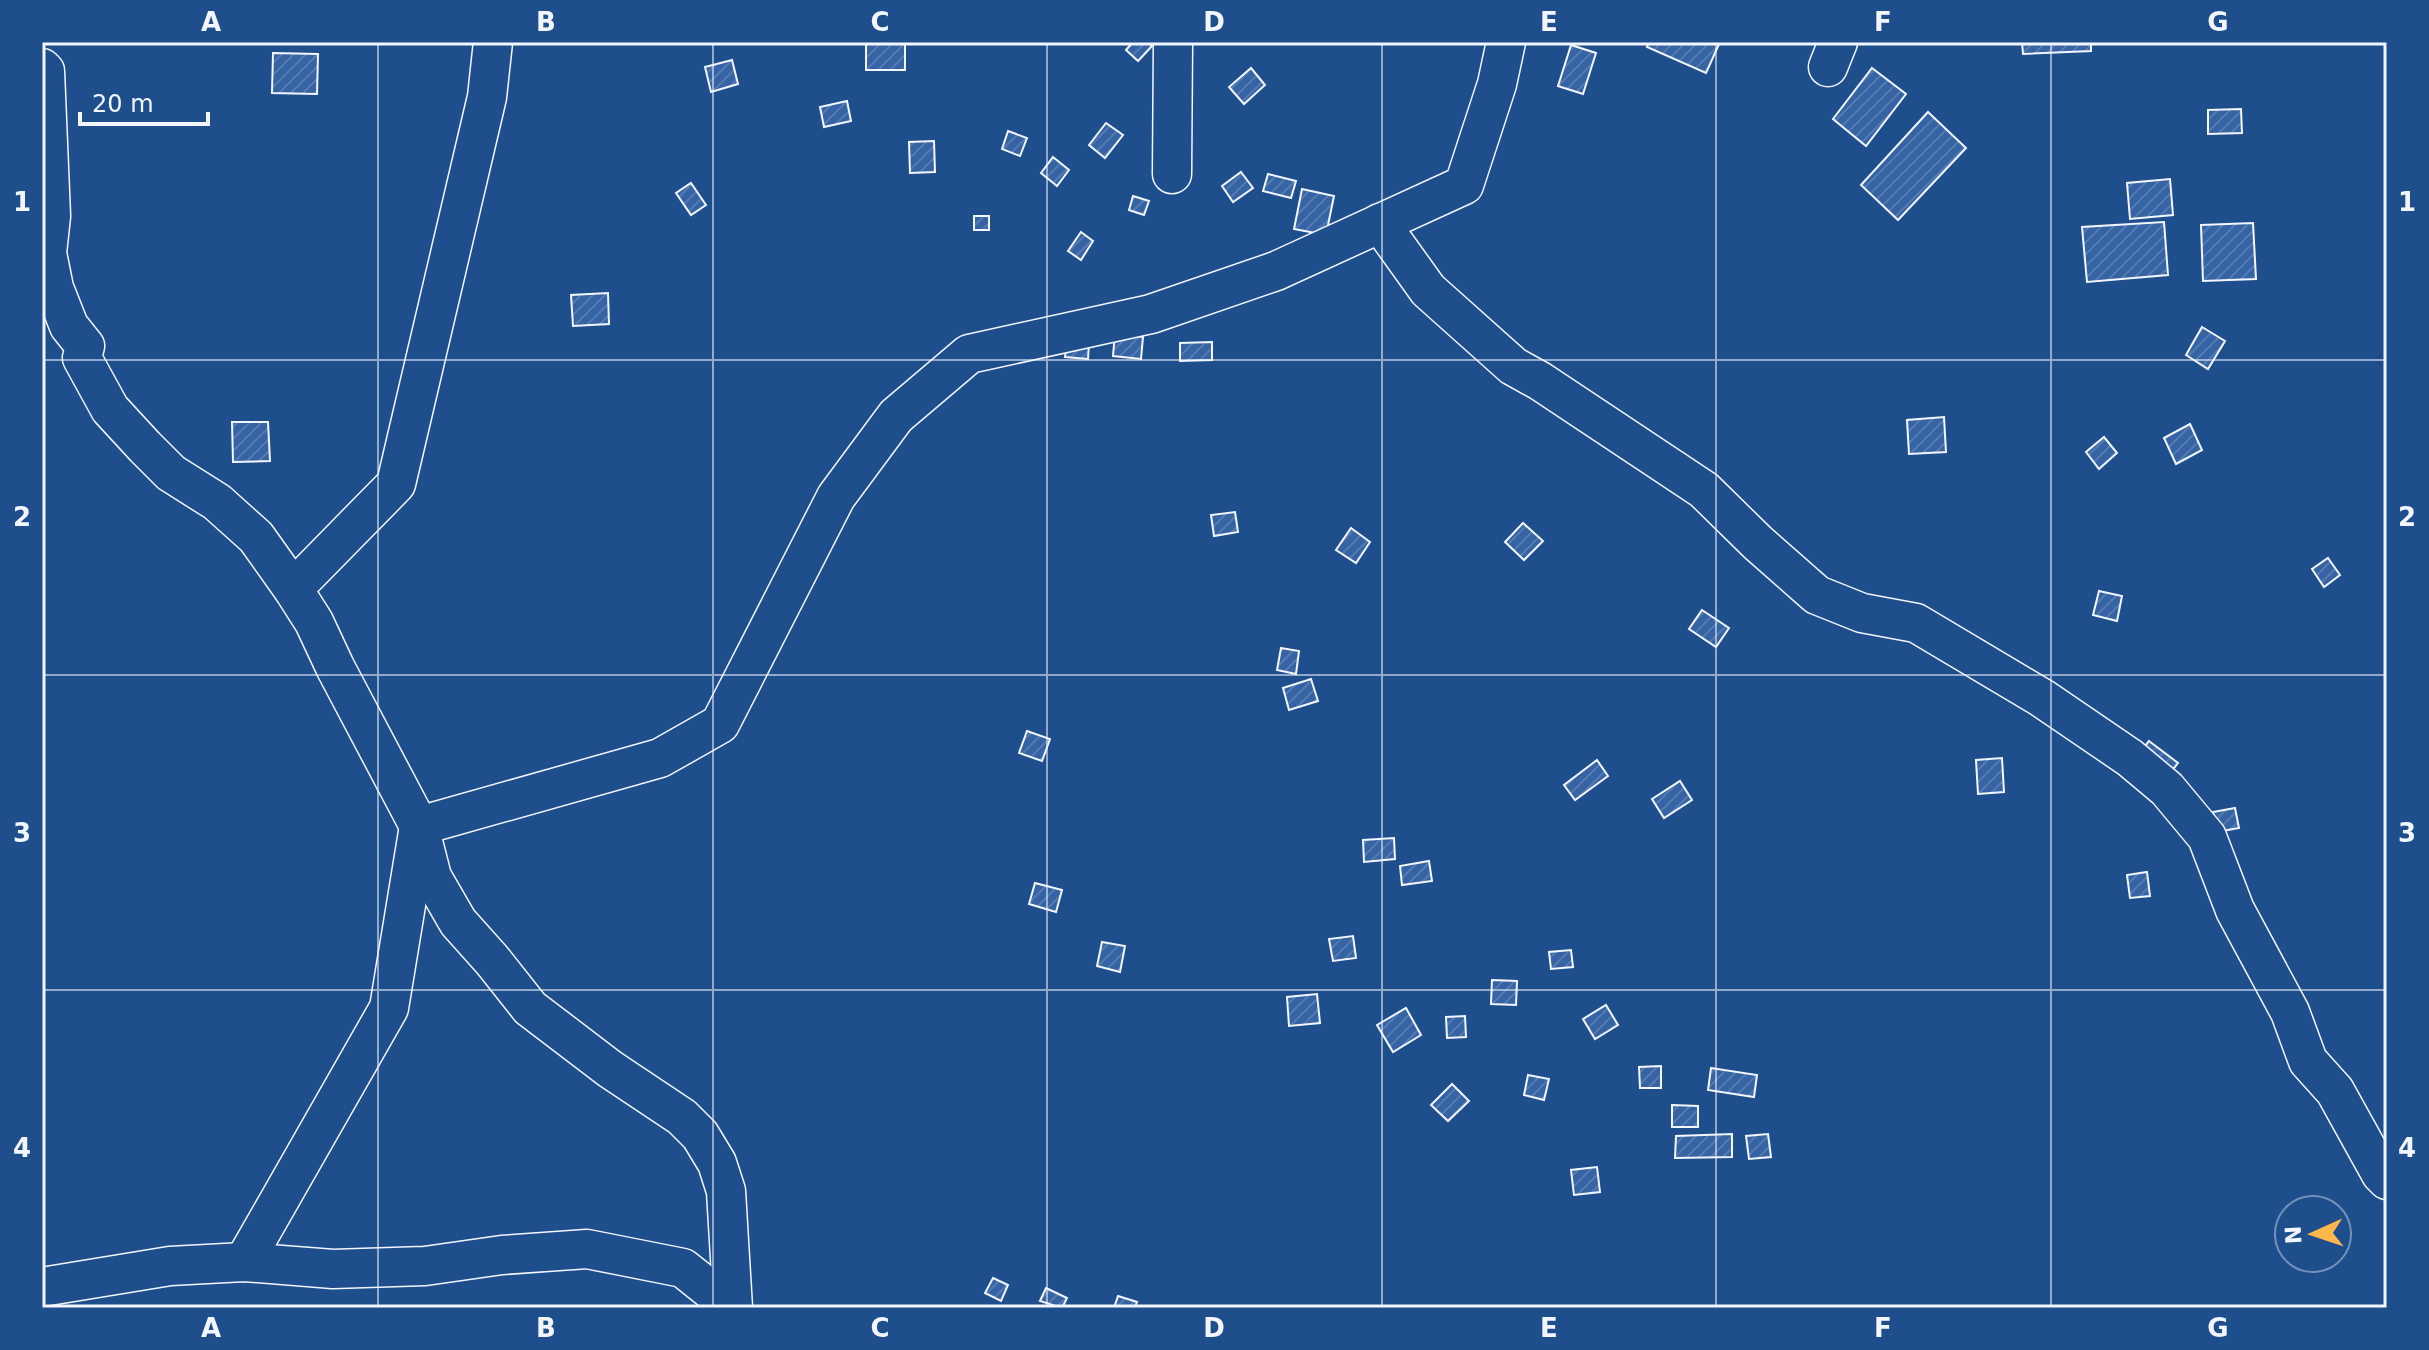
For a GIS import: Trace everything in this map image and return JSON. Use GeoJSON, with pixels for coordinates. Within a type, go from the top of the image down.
{"type":"FeatureCollection","features":[{"type":"Feature","properties":{"kind":"street"},"geometry":{"type":"LineString","coordinates":[[293,589],[396,484],[487,97],[493,42]]}},
{"type":"Feature","properties":{"kind":"street"},"geometry":{"type":"LineString","coordinates":[[1172,174],[1173,42]]}},
{"type":"Feature","properties":{"kind":"street"},"geometry":{"type":"LineString","coordinates":[[419,826],[660,758],[720,724],[836,497],[896,416],[969,354],[1151,314],[1276,271],[1464,185],[1497,84],[1506,42]]}},
{"type":"Feature","properties":{"kind":"street"},"geometry":{"type":"LineString","coordinates":[[42,68],[45,71],[51,216],[47,253],[54,288],[69,326],[85,346],[82,358],[110,409],[171,473],[217,502],[256,537],[293,589],[314,622],[419,826],[432,877],[458,922],[530,1008],[610,1069],[682,1117],[700,1135],[717,1163],[726,1191],[733,1308]]}},
{"type":"Feature","properties":{"kind":"street"},"geometry":{"type":"LineString","coordinates":[[1380,223],[1428,290],[1513,366],[1704,490],[1817,595],[1862,613],[1916,623],[2042,698],[2130,758],[2167,789],[2207,837],[2235,910],[2290,1012],[2308,1061],[2335,1091],[2387,1180]]}},
{"type":"Feature","properties":{"kind":"street"},"geometry":{"type":"LineString","coordinates":[[244,1262],[389,1008],[419,826]]}},
{"type":"Feature","properties":{"kind":"street"},"geometry":{"type":"LineString","coordinates":[[42,1287],[170,1266],[244,1262],[333,1269],[425,1266],[502,1255],[587,1249],[683,1268],[733,1308]]}},
{"type":"Feature","properties":{"kind":"building"},"geometry":{"type":"Polygon","coordinates":[[[866,42],[905,42],[905,70],[866,70],[866,42]]]}},
{"type":"Feature","properties":{"kind":"building"},"geometry":{"type":"Polygon","coordinates":[[[1133,42],[1148,42],[1152,46],[1138,61],[1126,50],[1133,42]]]}},
{"type":"Feature","properties":{"kind":"building"},"geometry":{"type":"Polygon","coordinates":[[[1649,42],[1720,42],[1706,73],[1647,47],[1649,42]]]}},
{"type":"Feature","properties":{"kind":"building"},"geometry":{"type":"Polygon","coordinates":[[[2022,42],[2091,42],[2091,51],[2023,54],[2022,42]]]}},
{"type":"Feature","properties":{"kind":"building"},"geometry":{"type":"Polygon","coordinates":[[[1571,45],[1596,53],[1583,94],[1558,86],[1571,45]]]}},
{"type":"Feature","properties":{"kind":"building"},"geometry":{"type":"Polygon","coordinates":[[[273,53],[318,54],[317,94],[272,93],[273,53]]]}},
{"type":"Feature","properties":{"kind":"building"},"geometry":{"type":"Polygon","coordinates":[[[732,60],[738,84],[711,92],[705,67],[732,60]]]}},
{"type":"Feature","properties":{"kind":"building"},"geometry":{"type":"Polygon","coordinates":[[[1251,68],[1265,85],[1244,104],[1229,87],[1251,68]]]}},
{"type":"Feature","properties":{"kind":"building"},"geometry":{"type":"Polygon","coordinates":[[[1872,68],[1906,94],[1866,146],[1833,119],[1872,68]]]}},
{"type":"Feature","properties":{"kind":"building"},"geometry":{"type":"Polygon","coordinates":[[[847,101],[851,121],[824,127],[820,107],[847,101]]]}},
{"type":"Feature","properties":{"kind":"building"},"geometry":{"type":"Polygon","coordinates":[[[2241,109],[2242,133],[2208,134],[2208,110],[2241,109]]]}},
{"type":"Feature","properties":{"kind":"building"},"geometry":{"type":"Polygon","coordinates":[[[1928,112],[1966,148],[1898,220],[1861,185],[1928,112]]]}},
{"type":"Feature","properties":{"kind":"building"},"geometry":{"type":"Polygon","coordinates":[[[1106,123],[1123,135],[1105,158],[1089,145],[1106,123]]]}},
{"type":"Feature","properties":{"kind":"building"},"geometry":{"type":"Polygon","coordinates":[[[1008,131],[1027,138],[1020,156],[1002,149],[1008,131]]]}},
{"type":"Feature","properties":{"kind":"building"},"geometry":{"type":"Polygon","coordinates":[[[934,141],[935,172],[910,173],[909,142],[934,141]]]}},
{"type":"Feature","properties":{"kind":"building"},"geometry":{"type":"Polygon","coordinates":[[[1053,157],[1069,170],[1057,186],[1041,173],[1053,157]]]}},
{"type":"Feature","properties":{"kind":"building"},"geometry":{"type":"Polygon","coordinates":[[[1241,172],[1253,188],[1233,202],[1222,186],[1241,172]]]}},
{"type":"Feature","properties":{"kind":"building"},"geometry":{"type":"Polygon","coordinates":[[[1268,174],[1296,181],[1291,198],[1263,191],[1268,174]]]}},
{"type":"Feature","properties":{"kind":"building"},"geometry":{"type":"Polygon","coordinates":[[[2170,179],[2173,215],[2130,219],[2127,183],[2170,179]]]}},
{"type":"Feature","properties":{"kind":"building"},"geometry":{"type":"Polygon","coordinates":[[[691,183],[706,205],[691,215],[676,193],[691,183]]]}},
{"type":"Feature","properties":{"kind":"building"},"geometry":{"type":"Polygon","coordinates":[[[1302,189],[1334,196],[1326,235],[1294,229],[1302,189]]]}},
{"type":"Feature","properties":{"kind":"building"},"geometry":{"type":"Polygon","coordinates":[[[1133,196],[1149,201],[1144,215],[1129,210],[1133,196]]]}},
{"type":"Feature","properties":{"kind":"building"},"geometry":{"type":"Polygon","coordinates":[[[974,216],[989,216],[989,230],[974,230],[974,216]]]}},
{"type":"Feature","properties":{"kind":"building"},"geometry":{"type":"Polygon","coordinates":[[[2164,222],[2168,275],[2087,282],[2082,227],[2164,222]]]}},
{"type":"Feature","properties":{"kind":"building"},"geometry":{"type":"Polygon","coordinates":[[[2253,223],[2256,279],[2203,281],[2201,225],[2253,223]]]}},
{"type":"Feature","properties":{"kind":"building"},"geometry":{"type":"Polygon","coordinates":[[[1081,232],[1093,241],[1081,260],[1068,251],[1081,232]]]}},
{"type":"Feature","properties":{"kind":"building"},"geometry":{"type":"Polygon","coordinates":[[[608,293],[609,324],[573,326],[571,295],[608,293]]]}},
{"type":"Feature","properties":{"kind":"building"},"geometry":{"type":"Polygon","coordinates":[[[2202,327],[2225,341],[2208,369],[2186,355],[2202,327]]]}},
{"type":"Feature","properties":{"kind":"building"},"geometry":{"type":"Polygon","coordinates":[[[1115,333],[1143,337],[1141,359],[1113,356],[1115,333]]]}},
{"type":"Feature","properties":{"kind":"building"},"geometry":{"type":"Polygon","coordinates":[[[1067,341],[1089,343],[1088,359],[1065,357],[1067,341]]]}},
{"type":"Feature","properties":{"kind":"building"},"geometry":{"type":"Polygon","coordinates":[[[1212,342],[1212,360],[1180,361],[1180,343],[1212,342]]]}},
{"type":"Feature","properties":{"kind":"building"},"geometry":{"type":"Polygon","coordinates":[[[1944,417],[1946,452],[1909,454],[1907,420],[1944,417]]]}},
{"type":"Feature","properties":{"kind":"building"},"geometry":{"type":"Polygon","coordinates":[[[232,422],[268,422],[270,461],[233,462],[232,422]]]}},
{"type":"Feature","properties":{"kind":"building"},"geometry":{"type":"Polygon","coordinates":[[[2190,424],[2202,450],[2176,464],[2164,438],[2190,424]]]}},
{"type":"Feature","properties":{"kind":"building"},"geometry":{"type":"Polygon","coordinates":[[[2104,437],[2117,453],[2099,469],[2086,452],[2104,437]]]}},
{"type":"Feature","properties":{"kind":"building"},"geometry":{"type":"Polygon","coordinates":[[[1235,512],[1238,532],[1214,536],[1211,515],[1235,512]]]}},
{"type":"Feature","properties":{"kind":"building"},"geometry":{"type":"Polygon","coordinates":[[[1523,523],[1543,541],[1524,560],[1505,542],[1523,523]]]}},
{"type":"Feature","properties":{"kind":"building"},"geometry":{"type":"Polygon","coordinates":[[[1351,528],[1370,542],[1356,563],[1336,550],[1351,528]]]}},
{"type":"Feature","properties":{"kind":"building"},"geometry":{"type":"Polygon","coordinates":[[[2328,558],[2340,575],[2324,587],[2312,569],[2328,558]]]}},
{"type":"Feature","properties":{"kind":"building"},"geometry":{"type":"Polygon","coordinates":[[[2099,591],[2122,596],[2117,621],[2093,615],[2099,591]]]}},
{"type":"Feature","properties":{"kind":"building"},"geometry":{"type":"Polygon","coordinates":[[[1702,610],[1729,628],[1716,647],[1689,629],[1702,610]]]}},
{"type":"Feature","properties":{"kind":"building"},"geometry":{"type":"Polygon","coordinates":[[[1281,648],[1299,651],[1296,674],[1277,670],[1281,648]]]}},
{"type":"Feature","properties":{"kind":"building"},"geometry":{"type":"Polygon","coordinates":[[[1311,679],[1318,701],[1289,710],[1283,688],[1311,679]]]}},
{"type":"Feature","properties":{"kind":"building"},"geometry":{"type":"Polygon","coordinates":[[[1027,731],[1050,739],[1042,761],[1019,753],[1027,731]]]}},
{"type":"Feature","properties":{"kind":"building"},"geometry":{"type":"Polygon","coordinates":[[[2149,741],[2178,763],[2167,777],[2138,755],[2149,741]]]}},
{"type":"Feature","properties":{"kind":"building"},"geometry":{"type":"Polygon","coordinates":[[[2002,758],[2004,792],[1978,794],[1976,760],[2002,758]]]}},
{"type":"Feature","properties":{"kind":"building"},"geometry":{"type":"Polygon","coordinates":[[[1597,760],[1608,776],[1575,800],[1564,785],[1597,760]]]}},
{"type":"Feature","properties":{"kind":"building"},"geometry":{"type":"Polygon","coordinates":[[[1680,781],[1692,800],[1664,818],[1652,799],[1680,781]]]}},
{"type":"Feature","properties":{"kind":"building"},"geometry":{"type":"Polygon","coordinates":[[[2235,808],[2239,828],[2217,832],[2213,812],[2235,808]]]}},
{"type":"Feature","properties":{"kind":"building"},"geometry":{"type":"Polygon","coordinates":[[[1394,838],[1395,859],[1364,862],[1363,840],[1394,838]]]}},
{"type":"Feature","properties":{"kind":"building"},"geometry":{"type":"Polygon","coordinates":[[[1429,861],[1432,881],[1402,885],[1400,866],[1429,861]]]}},
{"type":"Feature","properties":{"kind":"building"},"geometry":{"type":"Polygon","coordinates":[[[2147,872],[2150,896],[2130,898],[2127,875],[2147,872]]]}},
{"type":"Feature","properties":{"kind":"building"},"geometry":{"type":"Polygon","coordinates":[[[1035,883],[1062,890],[1056,912],[1029,904],[1035,883]]]}},
{"type":"Feature","properties":{"kind":"building"},"geometry":{"type":"Polygon","coordinates":[[[1353,936],[1356,958],[1333,961],[1329,939],[1353,936]]]}},
{"type":"Feature","properties":{"kind":"building"},"geometry":{"type":"Polygon","coordinates":[[[1102,942],[1125,946],[1120,972],[1097,966],[1102,942]]]}},
{"type":"Feature","properties":{"kind":"building"},"geometry":{"type":"Polygon","coordinates":[[[1571,950],[1573,967],[1551,969],[1549,952],[1571,950]]]}},
{"type":"Feature","properties":{"kind":"building"},"geometry":{"type":"Polygon","coordinates":[[[1492,980],[1517,981],[1516,1005],[1491,1004],[1492,980]]]}},
{"type":"Feature","properties":{"kind":"building"},"geometry":{"type":"Polygon","coordinates":[[[1317,994],[1320,1023],[1289,1026],[1287,997],[1317,994]]]}},
{"type":"Feature","properties":{"kind":"building"},"geometry":{"type":"Polygon","coordinates":[[[1606,1005],[1618,1025],[1595,1039],[1583,1019],[1606,1005]]]}},
{"type":"Feature","properties":{"kind":"building"},"geometry":{"type":"Polygon","coordinates":[[[1406,1008],[1421,1035],[1393,1052],[1377,1025],[1406,1008]]]}},
{"type":"Feature","properties":{"kind":"building"},"geometry":{"type":"Polygon","coordinates":[[[1465,1016],[1466,1037],[1447,1038],[1446,1017],[1465,1016]]]}},
{"type":"Feature","properties":{"kind":"building"},"geometry":{"type":"Polygon","coordinates":[[[1661,1066],[1661,1088],[1640,1088],[1639,1067],[1661,1066]]]}},
{"type":"Feature","properties":{"kind":"building"},"geometry":{"type":"Polygon","coordinates":[[[1711,1068],[1757,1075],[1754,1097],[1708,1090],[1711,1068]]]}},
{"type":"Feature","properties":{"kind":"building"},"geometry":{"type":"Polygon","coordinates":[[[1528,1075],[1549,1079],[1544,1100],[1524,1095],[1528,1075]]]}},
{"type":"Feature","properties":{"kind":"building"},"geometry":{"type":"Polygon","coordinates":[[[1452,1084],[1469,1101],[1448,1121],[1431,1105],[1452,1084]]]}},
{"type":"Feature","properties":{"kind":"building"},"geometry":{"type":"Polygon","coordinates":[[[1672,1105],[1698,1106],[1698,1127],[1672,1127],[1672,1105]]]}},
{"type":"Feature","properties":{"kind":"building"},"geometry":{"type":"Polygon","coordinates":[[[1732,1134],[1732,1157],[1675,1158],[1676,1136],[1732,1134]]]}},
{"type":"Feature","properties":{"kind":"building"},"geometry":{"type":"Polygon","coordinates":[[[1768,1134],[1771,1157],[1749,1159],[1746,1136],[1768,1134]]]}},
{"type":"Feature","properties":{"kind":"building"},"geometry":{"type":"Polygon","coordinates":[[[1597,1167],[1600,1192],[1574,1195],[1571,1170],[1597,1167]]]}},
{"type":"Feature","properties":{"kind":"building"},"geometry":{"type":"Polygon","coordinates":[[[993,1278],[1008,1285],[1001,1301],[985,1293],[993,1278]]]}},
{"type":"Feature","properties":{"kind":"building"},"geometry":{"type":"Polygon","coordinates":[[[1046,1288],[1067,1298],[1062,1308],[1040,1301],[1046,1288]]]}},
{"type":"Feature","properties":{"kind":"building"},"geometry":{"type":"Polygon","coordinates":[[[1118,1296],[1137,1302],[1135,1308],[1114,1308],[1118,1296]]]}}]}
